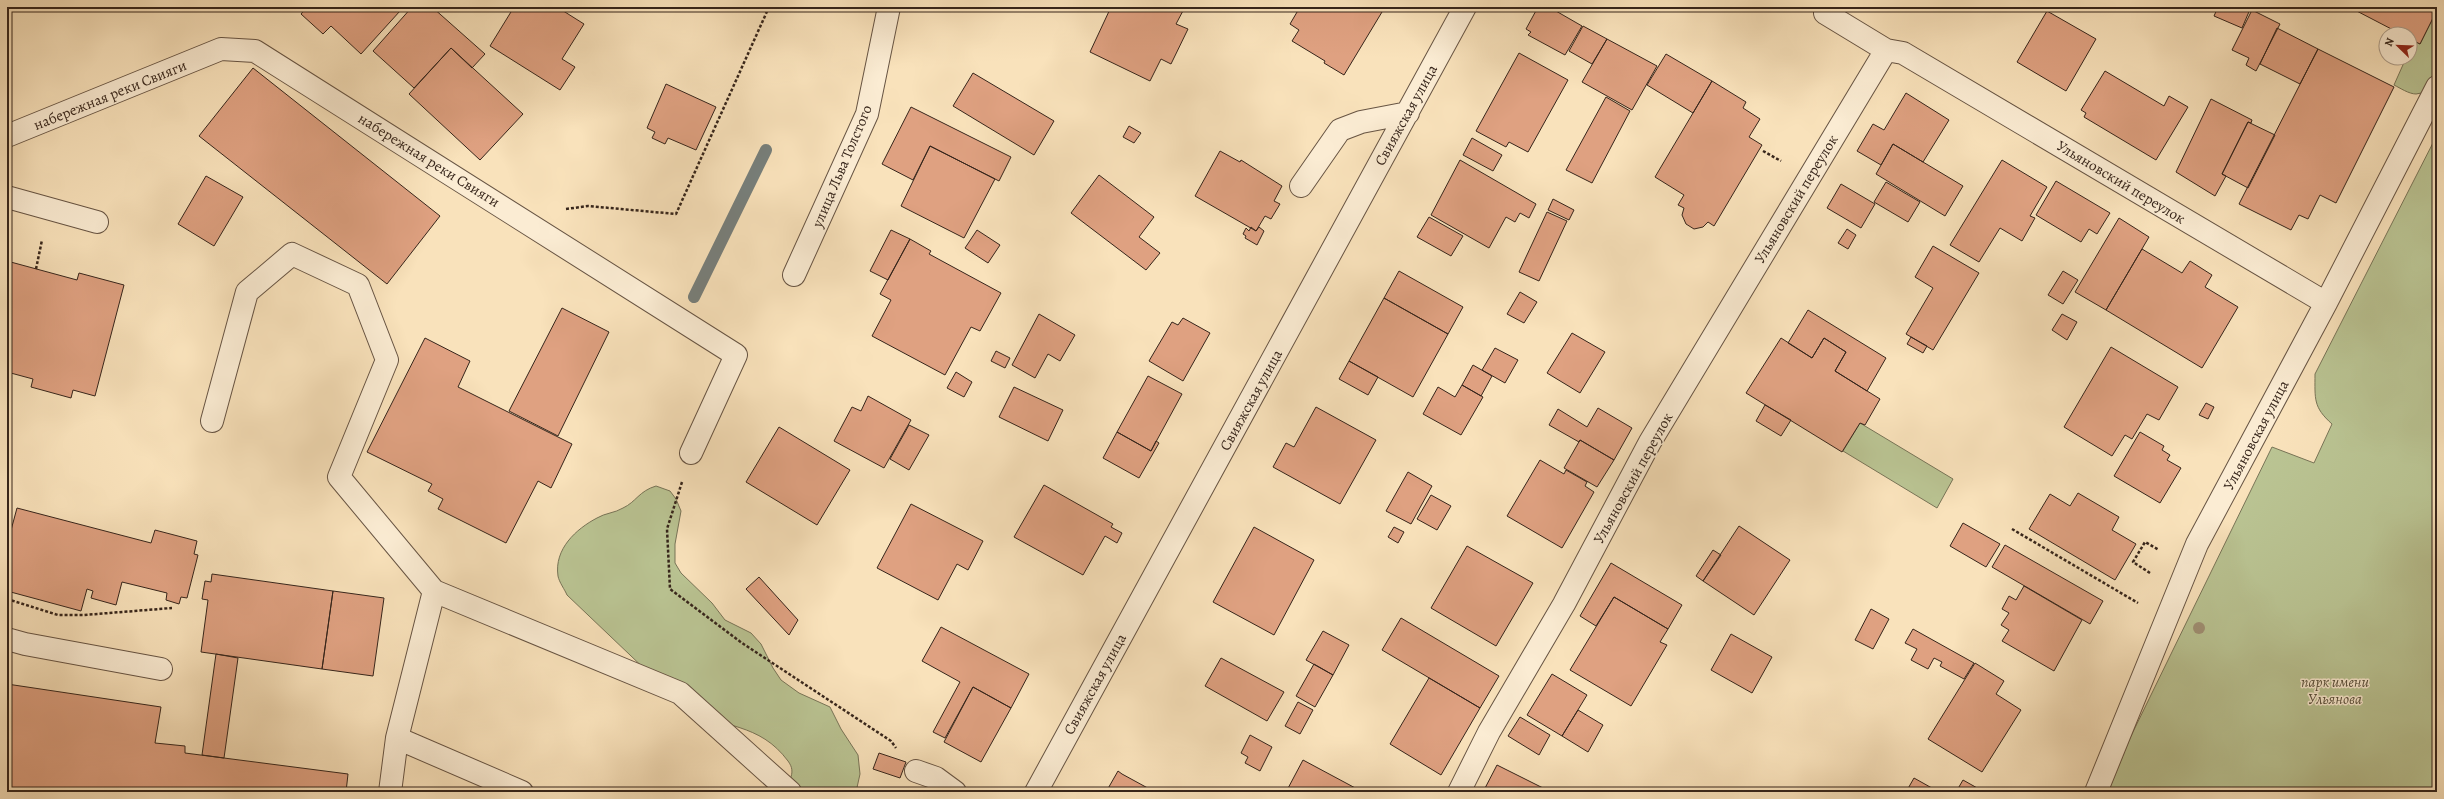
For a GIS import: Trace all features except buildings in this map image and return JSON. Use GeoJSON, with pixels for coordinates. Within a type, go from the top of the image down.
{"type":"FeatureCollection","features":[{"type":"Feature","properties":{"kind":"street","name":"улица Льва Толстого"},"geometry":{"type":"LineString","coordinates":[[794,275],[867,114],[890,7]]}},
{"type":"Feature","properties":{"kind":"street","name":"Свияжская улица"},"geometry":{"type":"LineString","coordinates":[[1036,792],[1465,7]]}},
{"type":"Feature","properties":{"kind":"street"},"geometry":{"type":"LineString","coordinates":[[1829,7],[1825,13],[1886,50]]}},
{"type":"Feature","properties":{"kind":"street","name":"набережная реки Свияги"},"geometry":{"type":"LineString","coordinates":[[7,136],[222,49],[255,51],[517,215],[736,355],[691,453]]}},
{"type":"Feature","properties":{"kind":"street","name":"Ульяновский переулок"},"geometry":{"type":"LineString","coordinates":[[1459,792],[1489,732],[1564,604],[1650,442],[1886,50],[1903,53],[2326,303]]}},
{"type":"Feature","properties":{"kind":"street","name":"Ульяновская улица"},"geometry":{"type":"LineString","coordinates":[[2096,792],[2196,544],[2326,303],[2437,87]]}},
{"type":"Feature","properties":{"kind":"street"},"geometry":{"type":"LineString","coordinates":[[1301,186],[1340,130],[1360,122],[1408,113]]}},
{"type":"Feature","properties":{"kind":"street"},"geometry":{"type":"LineString","coordinates":[[7,197],[97,222]]}},
{"type":"Feature","properties":{"kind":"street"},"geometry":{"type":"LineString","coordinates":[[212,421],[247,292],[292,254],[358,285],[387,360],[340,477],[434,591],[680,693],[790,792]]}},
{"type":"Feature","properties":{"kind":"street"},"geometry":{"type":"LineString","coordinates":[[390,792],[397,738],[434,591]]}},
{"type":"Feature","properties":{"kind":"street"},"geometry":{"type":"LineString","coordinates":[[7,639],[25,644],[161,669]]}},
{"type":"Feature","properties":{"kind":"street"},"geometry":{"type":"LineString","coordinates":[[397,738],[522,792]]}},
{"type":"Feature","properties":{"kind":"street"},"geometry":{"type":"LineString","coordinates":[[916,771],[936,778],[955,792]]}},
{"type":"Feature","properties":{"kind":"path"},"geometry":{"type":"LineString","coordinates":[[517,215],[588,206],[676,214],[769,7]]}},
{"type":"Feature","properties":{"kind":"path"},"geometry":{"type":"LineString","coordinates":[[691,453],[667,528],[670,589],[742,643],[891,741],[916,771]]}},
{"type":"Feature","properties":{"kind":"path"},"geometry":{"type":"LineString","coordinates":[[2012,529],[2142,605]]}},
{"type":"Feature","properties":{"kind":"path"},"geometry":{"type":"LineString","coordinates":[[2166,554],[2145,542],[2133,562],[2158,577],[2181,583]]}},
{"type":"Feature","properties":{"kind":"path"},"geometry":{"type":"LineString","coordinates":[[7,599],[58,615],[84,615],[172,608]]}},
{"type":"Feature","properties":{"kind":"green space"},"geometry":{"type":"Polygon","coordinates":[[[2437,10],[2438,45],[2435,72],[2431,83],[2425,91],[2416,94],[2405,91],[2394,85],[2402,66],[2418,66],[2418,43],[2420,44],[2437,10]]]}},
{"type":"Feature","properties":{"kind":"green space","name":"парк имени Ульянова"},"geometry":{"type":"Polygon","coordinates":[[[2437,135],[2437,792],[2108,792],[2130,738],[2272,447],[2314,463],[2332,424],[2321,413],[2316,402],[2315,374],[2437,135]]]}},
{"type":"Feature","properties":{"kind":"green space"},"geometry":{"type":"Polygon","coordinates":[[[1860,423],[1953,479],[1937,508],[1843,451],[1860,423]]]}},
{"type":"Feature","properties":{"kind":"green space"},"geometry":{"type":"Polygon","coordinates":[[[656,486],[670,491],[676,499],[681,511],[675,544],[675,563],[681,573],[712,603],[725,620],[751,633],[761,644],[781,680],[799,693],[830,707],[841,729],[858,755],[860,774],[856,792],[786,792],[792,769],[791,765],[777,748],[765,739],[753,733],[700,715],[681,705],[567,595],[558,576],[558,566],[559,557],[568,541],[581,528],[600,516],[617,511],[627,506],[650,488],[656,486]]]}},
{"type":"Feature","properties":{"kind":"waterway"},"geometry":{"type":"LineString","coordinates":[[694,297],[766,150]]}}]}
